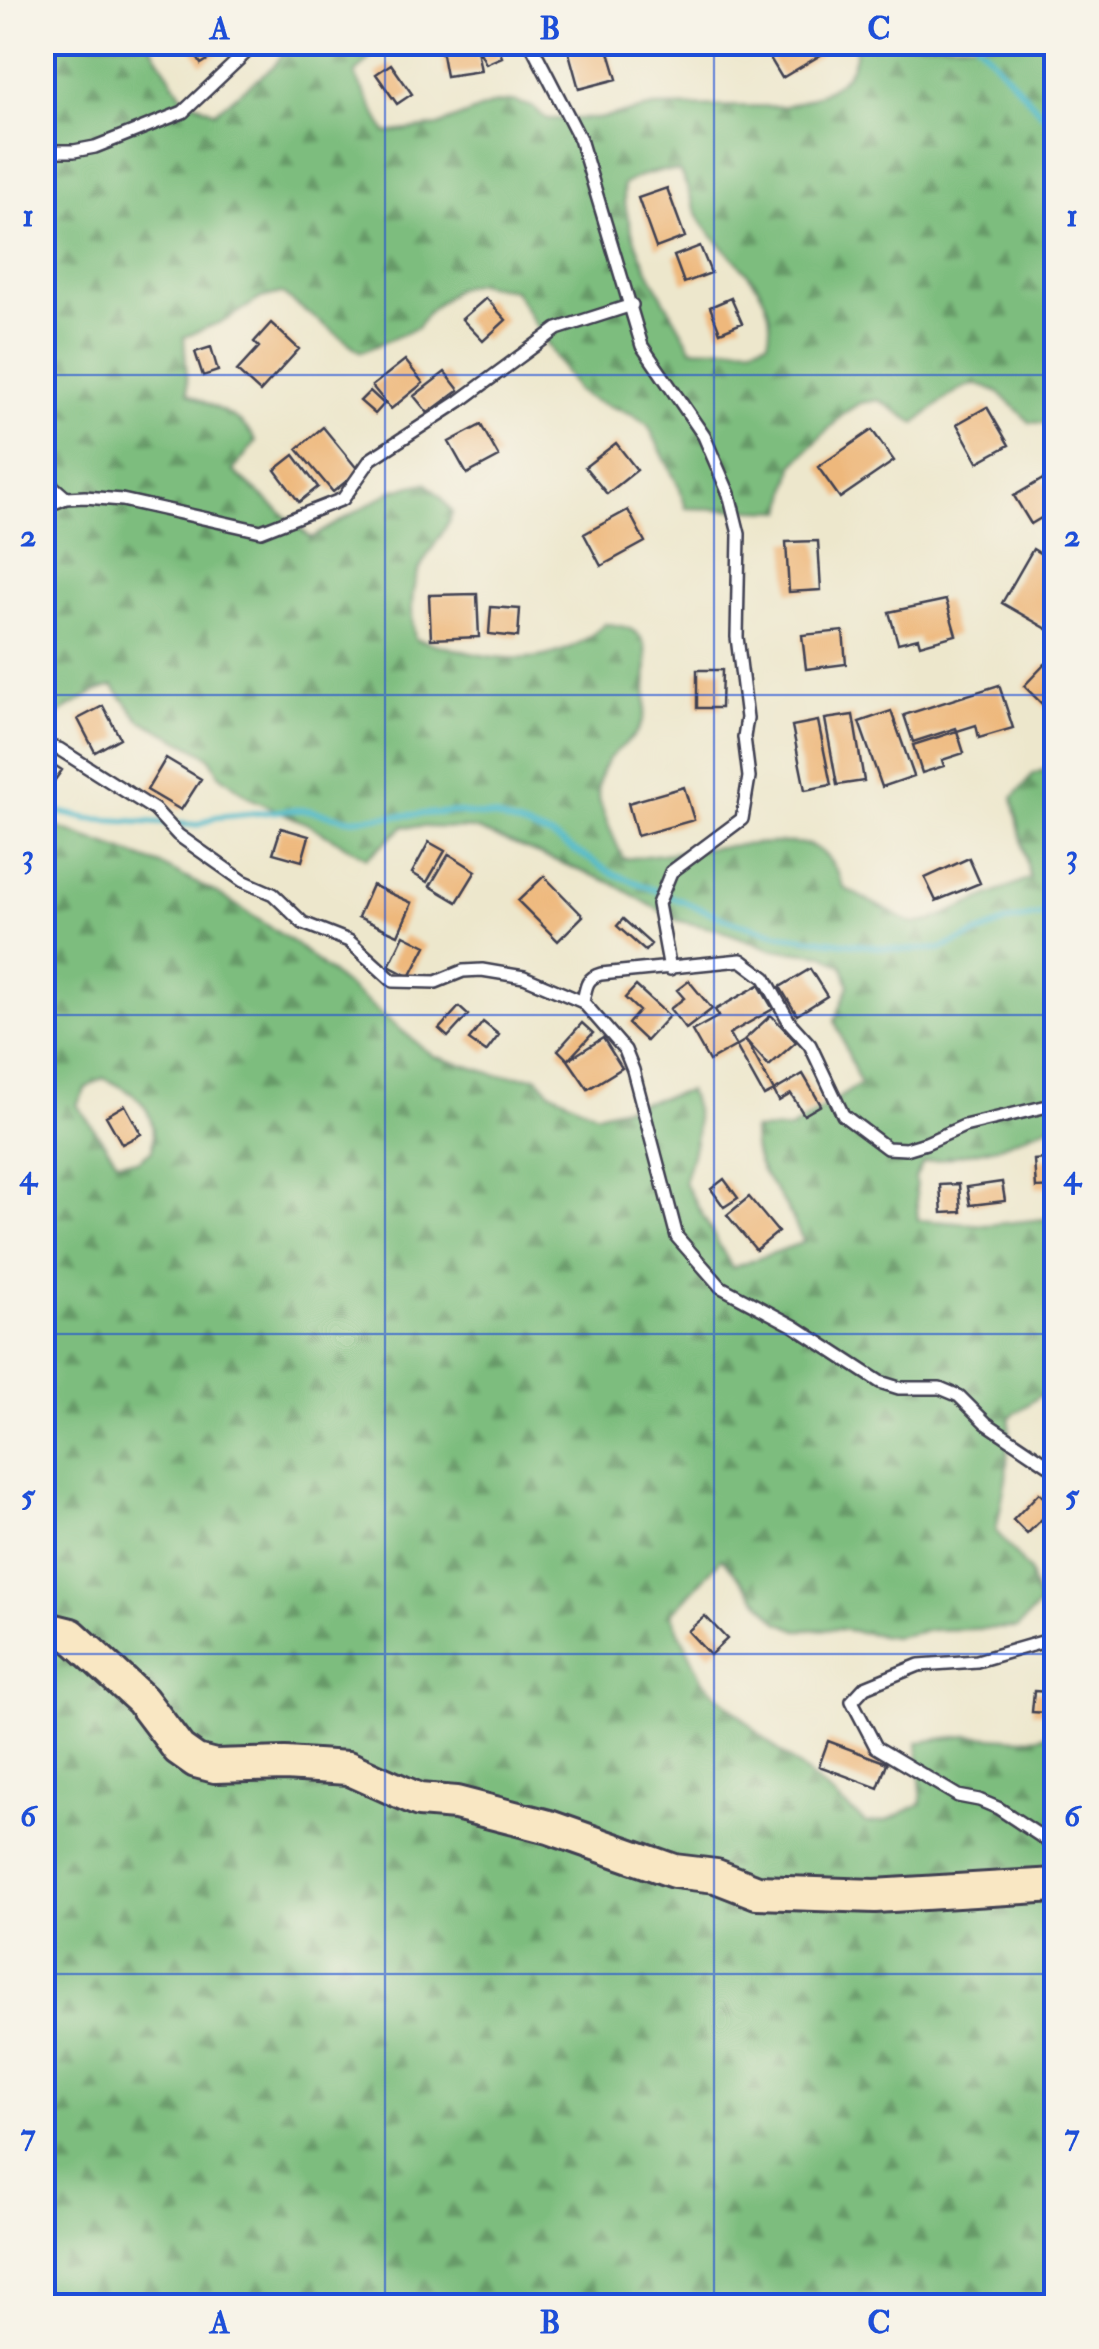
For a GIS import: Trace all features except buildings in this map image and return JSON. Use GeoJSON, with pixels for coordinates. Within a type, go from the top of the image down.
{"type":"FeatureCollection","features":[{"type":"Feature","properties":{"kind":"street"},"geometry":{"type":"LineString","coordinates":[[42,1632],[71,1635],[142,1700],[179,1749],[196,1762],[214,1766],[285,1764],[348,1768],[419,1800],[456,1804],[550,1828],[674,1871],[716,1876],[756,1892],[875,1896],[1056,1885]]}},
{"type":"Feature","properties":{"kind":"lane"},"geometry":{"type":"LineString","coordinates":[[42,151],[74,152],[95,147],[183,112],[257,42]]}},
{"type":"Feature","properties":{"kind":"lane"},"geometry":{"type":"LineString","coordinates":[[530,42],[580,138],[642,346],[704,436],[722,474],[738,534],[736,637],[747,718],[744,738],[748,777],[742,820],[670,872],[658,904],[670,969]]}},
{"type":"Feature","properties":{"kind":"lane"},"geometry":{"type":"LineString","coordinates":[[42,512],[48,505],[66,498],[122,500],[261,531],[343,499],[372,459],[557,329],[632,306]]}},
{"type":"Feature","properties":{"kind":"lane"},"geometry":{"type":"LineString","coordinates":[[42,477],[66,498]]}},
{"type":"Feature","properties":{"kind":"lane"},"geometry":{"type":"LineString","coordinates":[[42,745],[60,749],[155,810],[178,835],[243,881],[273,894],[302,924],[349,941],[377,970],[394,981],[436,982],[463,970],[482,970],[524,978],[584,1002],[629,1059],[677,1237],[721,1288],[794,1326],[880,1382],[899,1388],[940,1388],[959,1396],[986,1422],[1056,1470]]}},
{"type":"Feature","properties":{"kind":"lane"},"geometry":{"type":"LineString","coordinates":[[584,1002],[586,983],[592,976],[732,959],[758,970],[790,1023],[810,1045],[843,1114],[887,1148],[926,1144],[964,1126],[1056,1104]]}},
{"type":"Feature","properties":{"kind":"lane"},"geometry":{"type":"LineString","coordinates":[[1056,1638],[977,1661],[919,1665],[865,1688],[852,1701],[876,1747],[958,1796],[998,1808],[1045,1839],[1056,1852]]}},
{"type":"Feature","properties":{"kind":"green space"},"geometry":{"type":"Polygon","coordinates":[[[43,43],[149,43],[183,97],[215,112],[275,65],[289,43],[382,43],[355,75],[386,133],[438,126],[493,104],[513,101],[532,107],[547,119],[598,119],[654,107],[785,106],[823,93],[843,78],[851,68],[855,43],[1056,43],[1056,424],[1029,422],[997,392],[984,386],[961,389],[915,423],[879,400],[860,403],[844,413],[793,465],[784,511],[686,508],[648,425],[632,414],[577,391],[514,290],[476,283],[457,288],[428,312],[417,328],[361,352],[281,293],[261,298],[228,319],[184,337],[188,393],[234,417],[256,441],[233,471],[311,538],[394,490],[426,483],[441,497],[452,513],[413,589],[415,639],[465,652],[513,658],[560,652],[605,624],[639,635],[647,662],[644,716],[636,733],[605,764],[598,786],[603,812],[623,859],[750,844],[798,843],[823,854],[836,869],[844,888],[913,924],[931,921],[1030,878],[1013,798],[1033,774],[1056,765],[1056,1123],[997,1147],[923,1163],[915,1178],[918,1220],[986,1225],[1056,1218],[1056,1384],[1010,1417],[1006,1479],[996,1531],[1029,1571],[1039,1605],[1017,1628],[931,1630],[894,1637],[840,1629],[798,1630],[778,1622],[722,1558],[671,1614],[703,1681],[766,1740],[866,1823],[886,1821],[922,1803],[917,1742],[967,1736],[1024,1739],[1056,1730],[1056,2306],[43,2306],[43,822],[161,865],[222,896],[294,943],[433,1056],[497,1075],[537,1077],[550,1091],[597,1114],[688,1091],[697,1125],[684,1182],[732,1268],[804,1242],[758,1163],[753,1130],[791,1129],[860,1084],[835,1021],[849,985],[843,967],[825,955],[771,949],[720,930],[676,920],[612,883],[475,829],[404,826],[367,858],[308,824],[250,798],[219,774],[209,756],[139,719],[113,686],[95,692],[43,723],[43,43]],[[659,171],[623,185],[626,207],[648,270],[692,349],[753,346],[768,341],[768,307],[761,293],[701,221],[679,171],[659,171]],[[103,1078],[86,1088],[77,1105],[117,1161],[138,1161],[152,1150],[149,1114],[136,1097],[103,1078]]]}},
{"type":"Feature","properties":{"kind":"waterway"},"geometry":{"type":"LineString","coordinates":[[977,42],[1056,129]]}},
{"type":"Feature","properties":{"kind":"waterway"},"geometry":{"type":"LineString","coordinates":[[42,808],[89,819],[198,825],[216,817],[289,810],[348,819],[453,812],[495,817],[551,836],[612,873],[737,923],[782,935],[901,950],[940,949],[1009,921],[1056,912]]}}]}
